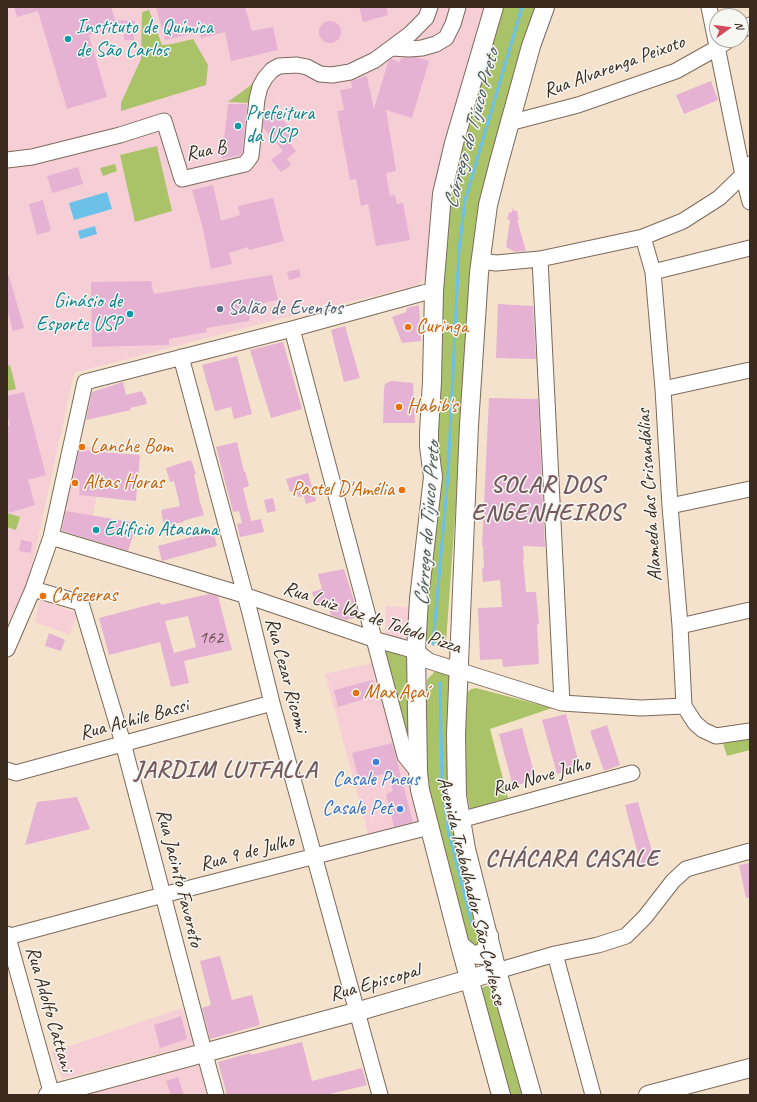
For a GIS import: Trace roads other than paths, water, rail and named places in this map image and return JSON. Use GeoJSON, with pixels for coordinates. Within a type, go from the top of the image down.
{"type":"FeatureCollection","features":[{"type":"Feature","properties":{"kind":"main road","name":"Avenida Trabalhador São-Carlense"},"geometry":{"type":"LineString","coordinates":[[494,7],[442,194],[434,291],[429,432],[429,446],[434,477],[420,591],[416,652],[418,772],[420,790],[460,945],[502,1095]]}},
{"type":"Feature","properties":{"kind":"main road"},"geometry":{"type":"LineString","coordinates":[[532,1095],[497,971],[466,849],[460,820],[456,775],[469,425],[481,261],[488,205],[509,122],[531,46],[545,7]]}},
{"type":"Feature","properties":{"kind":"main road"},"geometry":{"type":"LineString","coordinates":[[460,945],[470,954],[481,955],[486,949],[489,936]]}},
{"type":"Feature","properties":{"kind":"main road","name":"Rua Episcopal"},"geometry":{"type":"LineString","coordinates":[[51,1095],[204,1052],[356,1012],[497,971]]}},
{"type":"Feature","properties":{"kind":"main road"},"geometry":{"type":"LineString","coordinates":[[648,1095],[750,1068]]}},
{"type":"Feature","properties":{"kind":"main road"},"geometry":{"type":"LineString","coordinates":[[688,1095],[750,1078]]}},
{"type":"Feature","properties":{"kind":"street"},"geometry":{"type":"LineString","coordinates":[[392,48],[422,48],[436,44],[446,38],[453,24],[458,7]]}},
{"type":"Feature","properties":{"kind":"street"},"geometry":{"type":"LineString","coordinates":[[428,12],[428,30],[436,44]]}},
{"type":"Feature","properties":{"kind":"street","name":"Rua B"},"geometry":{"type":"LineString","coordinates":[[7,160],[32,157],[120,135],[164,121],[182,179],[242,164],[247,162],[251,156],[257,99],[260,87],[272,70],[279,66],[297,66],[306,67],[320,74],[332,75],[350,72],[375,60],[392,48],[410,34],[428,12]]}},
{"type":"Feature","properties":{"kind":"street","name":"Rua Alvarenga Peixoto"},"geometry":{"type":"LineString","coordinates":[[509,122],[578,105],[676,71],[716,48]]}},
{"type":"Feature","properties":{"kind":"street"},"geometry":{"type":"LineString","coordinates":[[724,48],[747,169],[750,202]]}},
{"type":"Feature","properties":{"kind":"street"},"geometry":{"type":"LineString","coordinates":[[481,261],[496,263],[540,259],[644,237],[683,221],[719,198],[747,169]]}},
{"type":"Feature","properties":{"kind":"street","name":"Alameda das Crisandálias"},"geometry":{"type":"LineString","coordinates":[[644,237],[653,272],[663,389],[670,506],[680,626],[684,706]]}},
{"type":"Feature","properties":{"kind":"street"},"geometry":{"type":"LineString","coordinates":[[653,272],[750,248]]}},
{"type":"Feature","properties":{"kind":"street"},"geometry":{"type":"LineString","coordinates":[[540,259],[562,703]]}},
{"type":"Feature","properties":{"kind":"street"},"geometry":{"type":"LineString","coordinates":[[7,650],[33,588],[51,538],[85,382],[434,291]]}},
{"type":"Feature","properties":{"kind":"street"},"geometry":{"type":"LineString","coordinates":[[292,329],[405,756],[418,772]]}},
{"type":"Feature","properties":{"kind":"street","name":"Rua Cezar Ricomi"},"geometry":{"type":"LineString","coordinates":[[182,357],[272,703],[380,1095]]}},
{"type":"Feature","properties":{"kind":"street"},"geometry":{"type":"LineString","coordinates":[[663,389],[750,370]]}},
{"type":"Feature","properties":{"kind":"street"},"geometry":{"type":"LineString","coordinates":[[670,506],[750,489]]}},
{"type":"Feature","properties":{"kind":"street","name":"Rua Luiz Vaz de Toledo Pizza"},"geometry":{"type":"LineString","coordinates":[[51,538],[244,595],[416,652],[430,661],[562,703],[641,708],[684,706]]}},
{"type":"Feature","properties":{"kind":"street","name":"Rua Jacinto Favoreto"},"geometry":{"type":"LineString","coordinates":[[33,588],[81,604],[123,743],[216,1095]]}},
{"type":"Feature","properties":{"kind":"street"},"geometry":{"type":"LineString","coordinates":[[680,626],[750,610]]}},
{"type":"Feature","properties":{"kind":"street","name":"Rua Achile Bassi"},"geometry":{"type":"LineString","coordinates":[[7,770],[16,774],[123,743],[272,703]]}},
{"type":"Feature","properties":{"kind":"street"},"geometry":{"type":"LineString","coordinates":[[684,706],[695,723],[703,730],[716,736],[750,731]]}},
{"type":"Feature","properties":{"kind":"street","name":"Rua Nove Julho"},"geometry":{"type":"LineString","coordinates":[[460,820],[632,773]]}},
{"type":"Feature","properties":{"kind":"street","name":"Rua 9 de Julho"},"geometry":{"type":"LineString","coordinates":[[7,936],[429,827]]}},
{"type":"Feature","properties":{"kind":"street","name":"Rua Episcopal"},"geometry":{"type":"LineString","coordinates":[[497,971],[555,954],[598,945],[626,936],[645,917],[673,881],[686,869],[750,851]]}},
{"type":"Feature","properties":{"kind":"street","name":"Rua Adolfo Cattani"},"geometry":{"type":"LineString","coordinates":[[7,936],[51,1095]]}},
{"type":"Feature","properties":{"kind":"street"},"geometry":{"type":"LineString","coordinates":[[555,954],[593,1095]]}},
{"type":"Feature","properties":{"kind":"water"},"geometry":{"type":"Polygon","coordinates":[[[107,192],[112,209],[74,220],[69,203],[107,192]]]}},
{"type":"Feature","properties":{"kind":"water"},"geometry":{"type":"Polygon","coordinates":[[[95,226],[97,234],[80,239],[78,231],[95,226]]]}},
{"type":"Feature","properties":{"kind":"waterway","name":"Córrego do Tijuco Preto"},"geometry":{"type":"LineString","coordinates":[[433,644],[448,475],[459,250],[465,200],[522,7]]}},
{"type":"Feature","properties":{"kind":"waterway","name":"Córrego do Tijuco Preto"},"geometry":{"type":"LineString","coordinates":[[440,683],[442,781],[448,830],[472,924]]}},
{"type":"Feature","properties":{"kind":"place","name":"Instituto de Química de São Carlos"},"geometry":{"type":"Point","coordinates":[68,39]}},
{"type":"Feature","properties":{"kind":"place","name":"Prefeitura da USP"},"geometry":{"type":"Point","coordinates":[238,126]}},
{"type":"Feature","properties":{"kind":"place","name":"Salão de Eventos"},"geometry":{"type":"Point","coordinates":[220,309]}},
{"type":"Feature","properties":{"kind":"place","name":"Ginásio de Esporte USP"},"geometry":{"type":"Point","coordinates":[130,314]}},
{"type":"Feature","properties":{"kind":"place","name":"Curinga"},"geometry":{"type":"Point","coordinates":[408,327]}},
{"type":"Feature","properties":{"kind":"place","name":"Habib's"},"geometry":{"type":"Point","coordinates":[399,407]}},
{"type":"Feature","properties":{"kind":"place","name":"Lanche Bom"},"geometry":{"type":"Point","coordinates":[82,447]}},
{"type":"Feature","properties":{"kind":"place","name":"Altas Horas"},"geometry":{"type":"Point","coordinates":[75,483]}},
{"type":"Feature","properties":{"kind":"place","name":"Pastel D'Amélia"},"geometry":{"type":"Point","coordinates":[402,490]}},
{"type":"Feature","properties":{"kind":"place","name":"Edificio Atacama"},"geometry":{"type":"Point","coordinates":[96,530]}},
{"type":"Feature","properties":{"kind":"place","name":"Cafezeras"},"geometry":{"type":"Point","coordinates":[43,596]}},
{"type":"Feature","properties":{"kind":"place","name":"Max Açaí"},"geometry":{"type":"Point","coordinates":[356,693]}},
{"type":"Feature","properties":{"kind":"place","name":"Casale Pneus"},"geometry":{"type":"Point","coordinates":[376,762]}},
{"type":"Feature","properties":{"kind":"place","name":"Casale Pet"},"geometry":{"type":"Point","coordinates":[400,809]}},
{"type":"Feature","properties":{"kind":"district","name":"SOLAR DOS ENGENHEIROS"},"geometry":{"type":"Point","coordinates":[547,500]}},
{"type":"Feature","properties":{"kind":"district","name":"JARDIM LUTFALLA"},"geometry":{"type":"Point","coordinates":[226,771]}},
{"type":"Feature","properties":{"kind":"district","name":"CHÁCARA CASALE"},"geometry":{"type":"Point","coordinates":[572,860]}}]}
